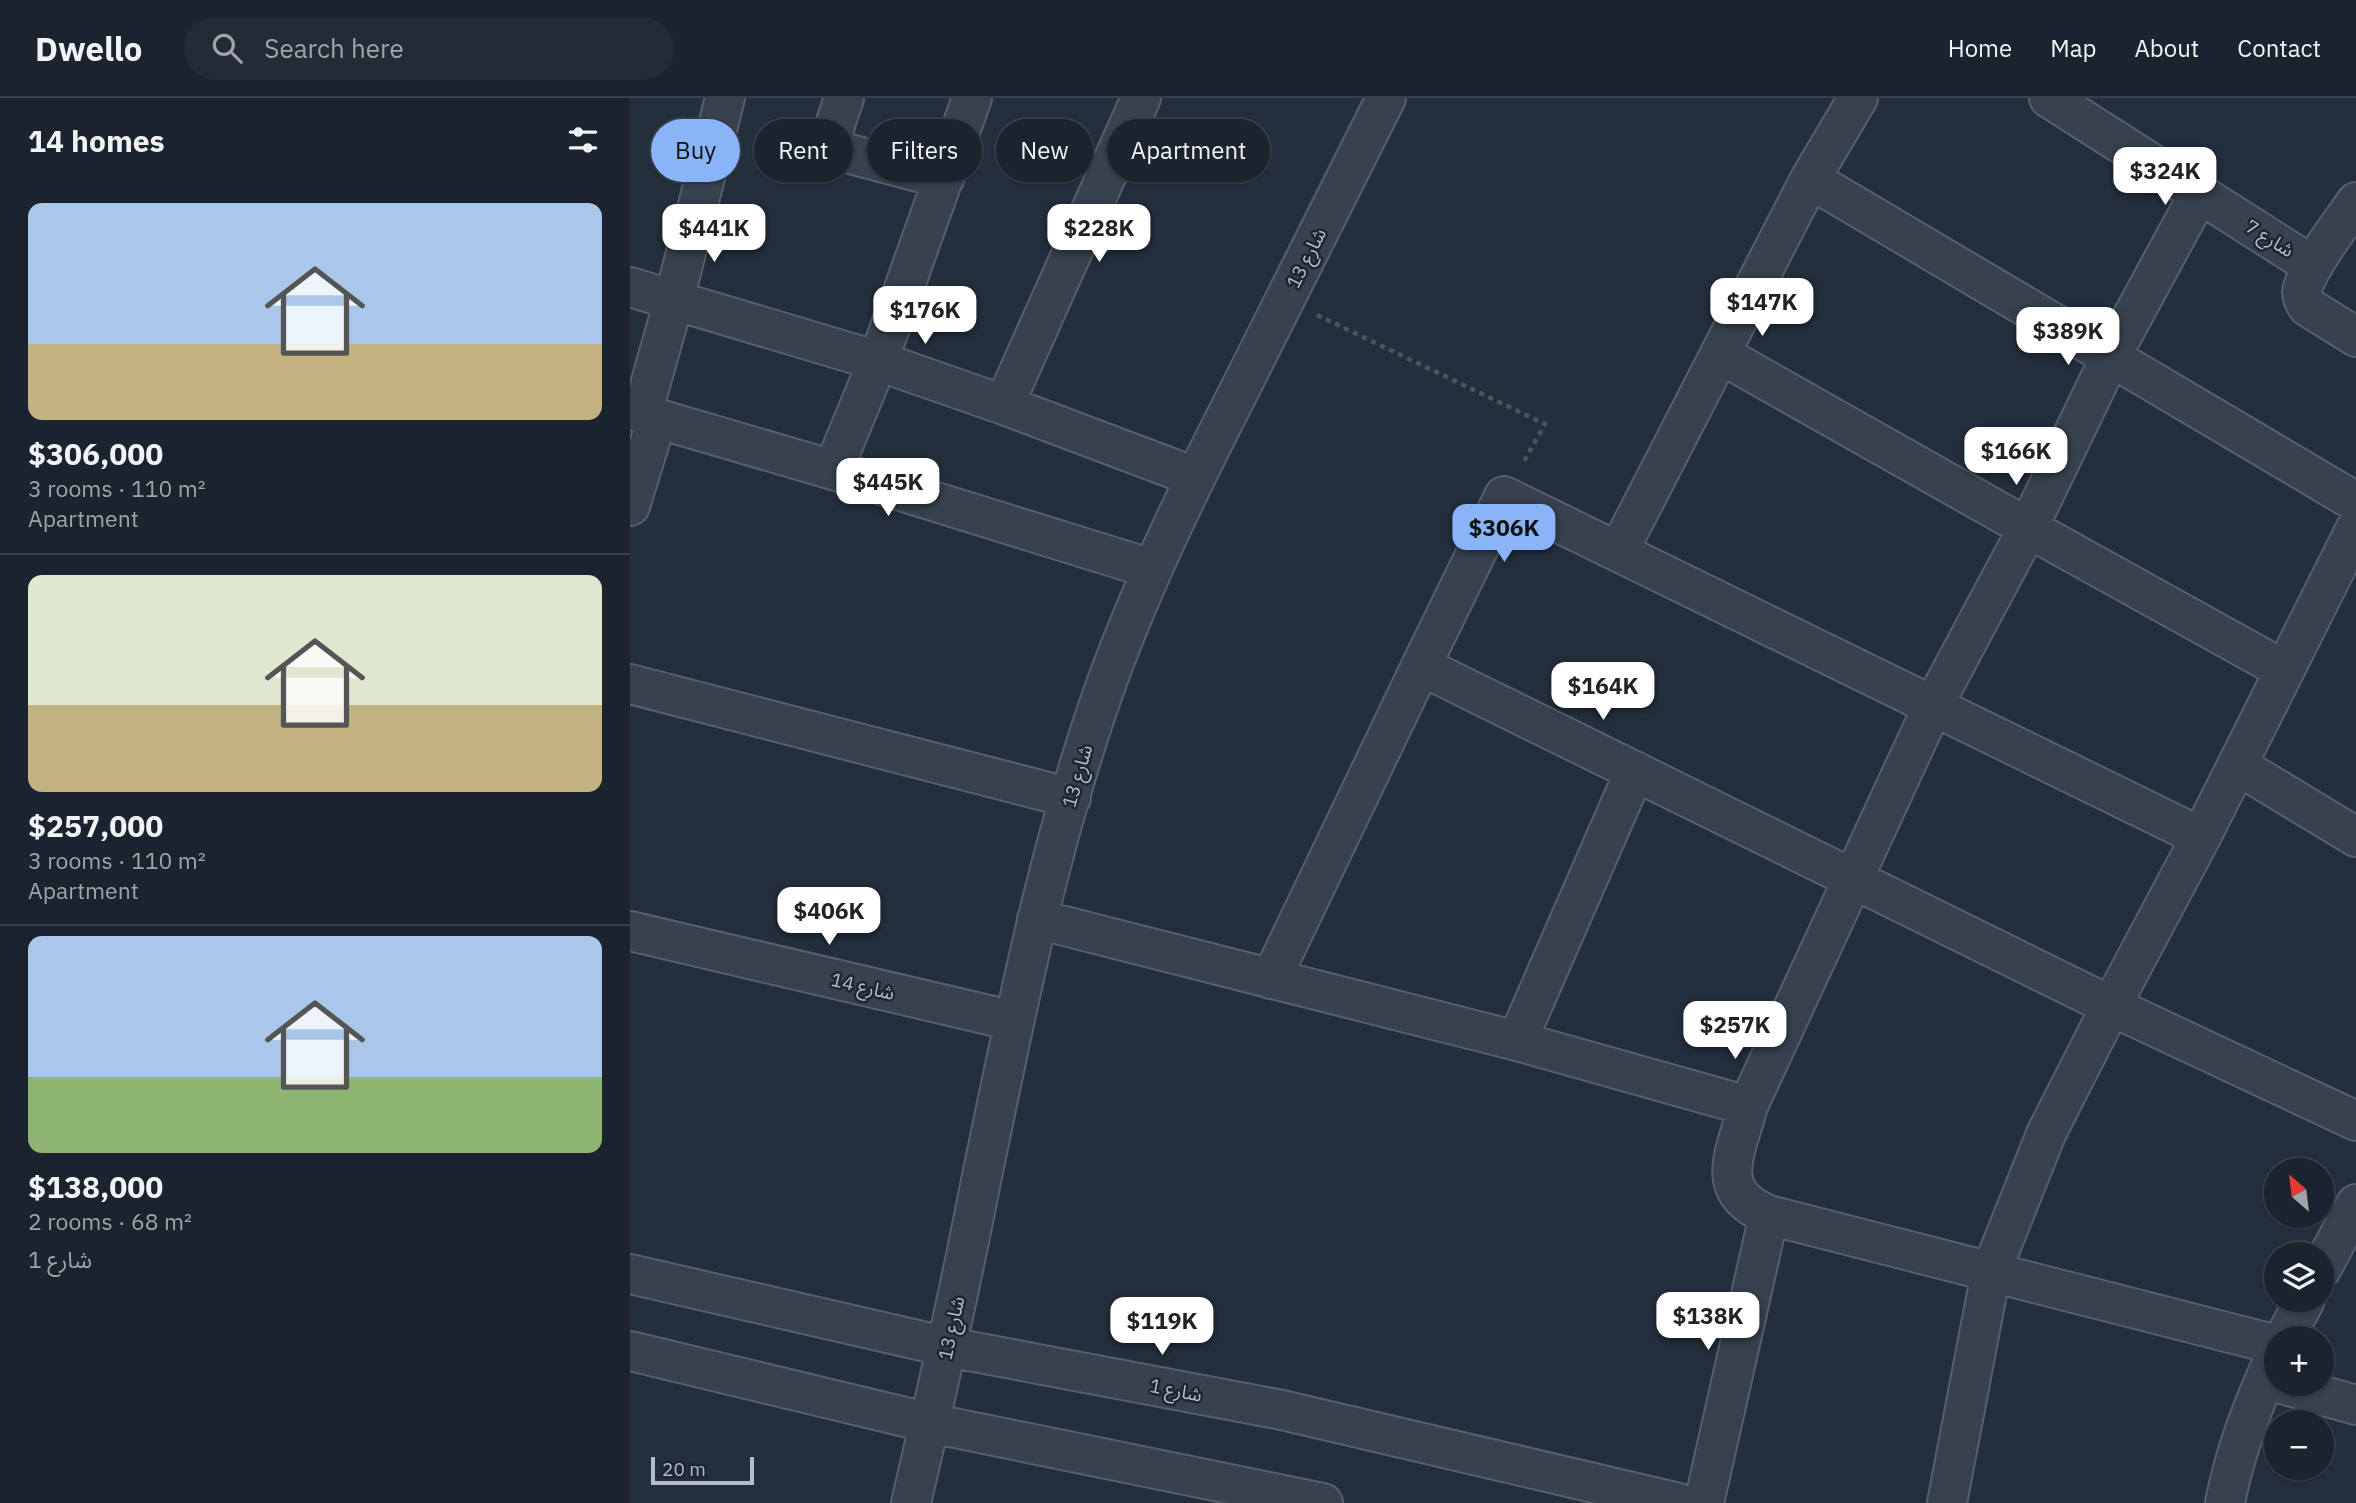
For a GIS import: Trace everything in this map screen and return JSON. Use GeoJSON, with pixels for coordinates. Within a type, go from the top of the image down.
{"type":"FeatureCollection","features":[{"type":"Feature","properties":{"kind":"street"},"geometry":{"type":"LineString","coordinates":[[725,98],[642,414],[1152,569]]}},
{"type":"Feature","properties":{"kind":"street"},"geometry":{"type":"LineString","coordinates":[[844,98],[832,135],[834,144],[839,151],[867,158]]}},
{"type":"Feature","properties":{"kind":"street"},"geometry":{"type":"LineString","coordinates":[[965,119],[972,98]]}},
{"type":"Feature","properties":{"kind":"street"},"geometry":{"type":"LineString","coordinates":[[1004,405],[1141,98]]}},
{"type":"Feature","properties":{"kind":"street","name":"شارع 13"},"geometry":{"type":"LineString","coordinates":[[911,1503],[948,1347],[1037,919],[1107,682],[1152,569],[1195,477],[1386,98]]}},
{"type":"Feature","properties":{"kind":"street"},"geometry":{"type":"LineString","coordinates":[[1618,552],[1810,179],[1858,98]]}},
{"type":"Feature","properties":{"kind":"street","name":"شارع 7"},"geometry":{"type":"LineString","coordinates":[[2049,98],[2094,110],[2199,194],[2313,266]]}},
{"type":"Feature","properties":{"kind":"street"},"geometry":{"type":"LineString","coordinates":[[1810,179],[2356,502]]}},
{"type":"Feature","properties":{"kind":"street"},"geometry":{"type":"LineString","coordinates":[[833,470],[878,361],[943,182]]}},
{"type":"Feature","properties":{"kind":"street"},"geometry":{"type":"LineString","coordinates":[[2199,194],[2110,358],[2028,528],[1933,706],[1748,1106],[1730,1175],[1737,1192],[1751,1208],[1769,1215],[1991,1272],[2264,1365]]}},
{"type":"Feature","properties":{"kind":"street"},"geometry":{"type":"LineString","coordinates":[[2356,202],[2313,266],[2302,294],[2308,307],[2356,337]]}},
{"type":"Feature","properties":{"kind":"street"},"geometry":{"type":"LineString","coordinates":[[630,288],[878,361],[1195,477]]}},
{"type":"Feature","properties":{"kind":"street"},"geometry":{"type":"LineString","coordinates":[[1720,354],[2284,670]]}},
{"type":"Feature","properties":{"kind":"street"},"geometry":{"type":"LineString","coordinates":[[630,506],[657,419]]}},
{"type":"Feature","properties":{"kind":"street"},"geometry":{"type":"LineString","coordinates":[[1271,979],[1504,496],[2201,837]]}},
{"type":"Feature","properties":{"kind":"street"},"geometry":{"type":"LineString","coordinates":[[1947,1503],[1991,1272],[2046,1134],[2201,837],[2356,528]]}},
{"type":"Feature","properties":{"kind":"street"},"geometry":{"type":"LineString","coordinates":[[1421,666],[2111,1006],[2356,1121]]}},
{"type":"Feature","properties":{"kind":"street"},"geometry":{"type":"LineString","coordinates":[[630,684],[1071,798]]}},
{"type":"Feature","properties":{"kind":"street"},"geometry":{"type":"LineString","coordinates":[[2237,765],[2356,837]]}},
{"type":"Feature","properties":{"kind":"street"},"geometry":{"type":"LineString","coordinates":[[1517,1041],[1635,771]]}},
{"type":"Feature","properties":{"kind":"street"},"geometry":{"type":"LineString","coordinates":[[1037,919],[1517,1041],[1748,1106]]}},
{"type":"Feature","properties":{"kind":"street","name":"شارع 14"},"geometry":{"type":"LineString","coordinates":[[630,931],[1014,1021]]}},
{"type":"Feature","properties":{"kind":"street"},"geometry":{"type":"LineString","coordinates":[[2334,1245],[2356,1204]]}},
{"type":"Feature","properties":{"kind":"street"},"geometry":{"type":"LineString","coordinates":[[1704,1503],[1769,1215]]}},
{"type":"Feature","properties":{"kind":"street","name":"شارع 1"},"geometry":{"type":"LineString","coordinates":[[630,1274],[948,1347],[1282,1410],[1679,1503]]}},
{"type":"Feature","properties":{"kind":"street"},"geometry":{"type":"LineString","coordinates":[[630,1351],[930,1423],[1278,1499],[1323,1503]]}},
{"type":"Feature","properties":{"kind":"street"},"geometry":{"type":"LineString","coordinates":[[2225,1503],[2231,1470],[2264,1394]]}},
{"type":"Feature","properties":{"kind":"street"},"geometry":{"type":"LineString","coordinates":[[2334,1395],[2356,1405]]}},
{"type":"Feature","properties":{"kind":"path"},"geometry":{"type":"LineString","coordinates":[[1284,299],[1545,424],[1504,496]]}}]}
